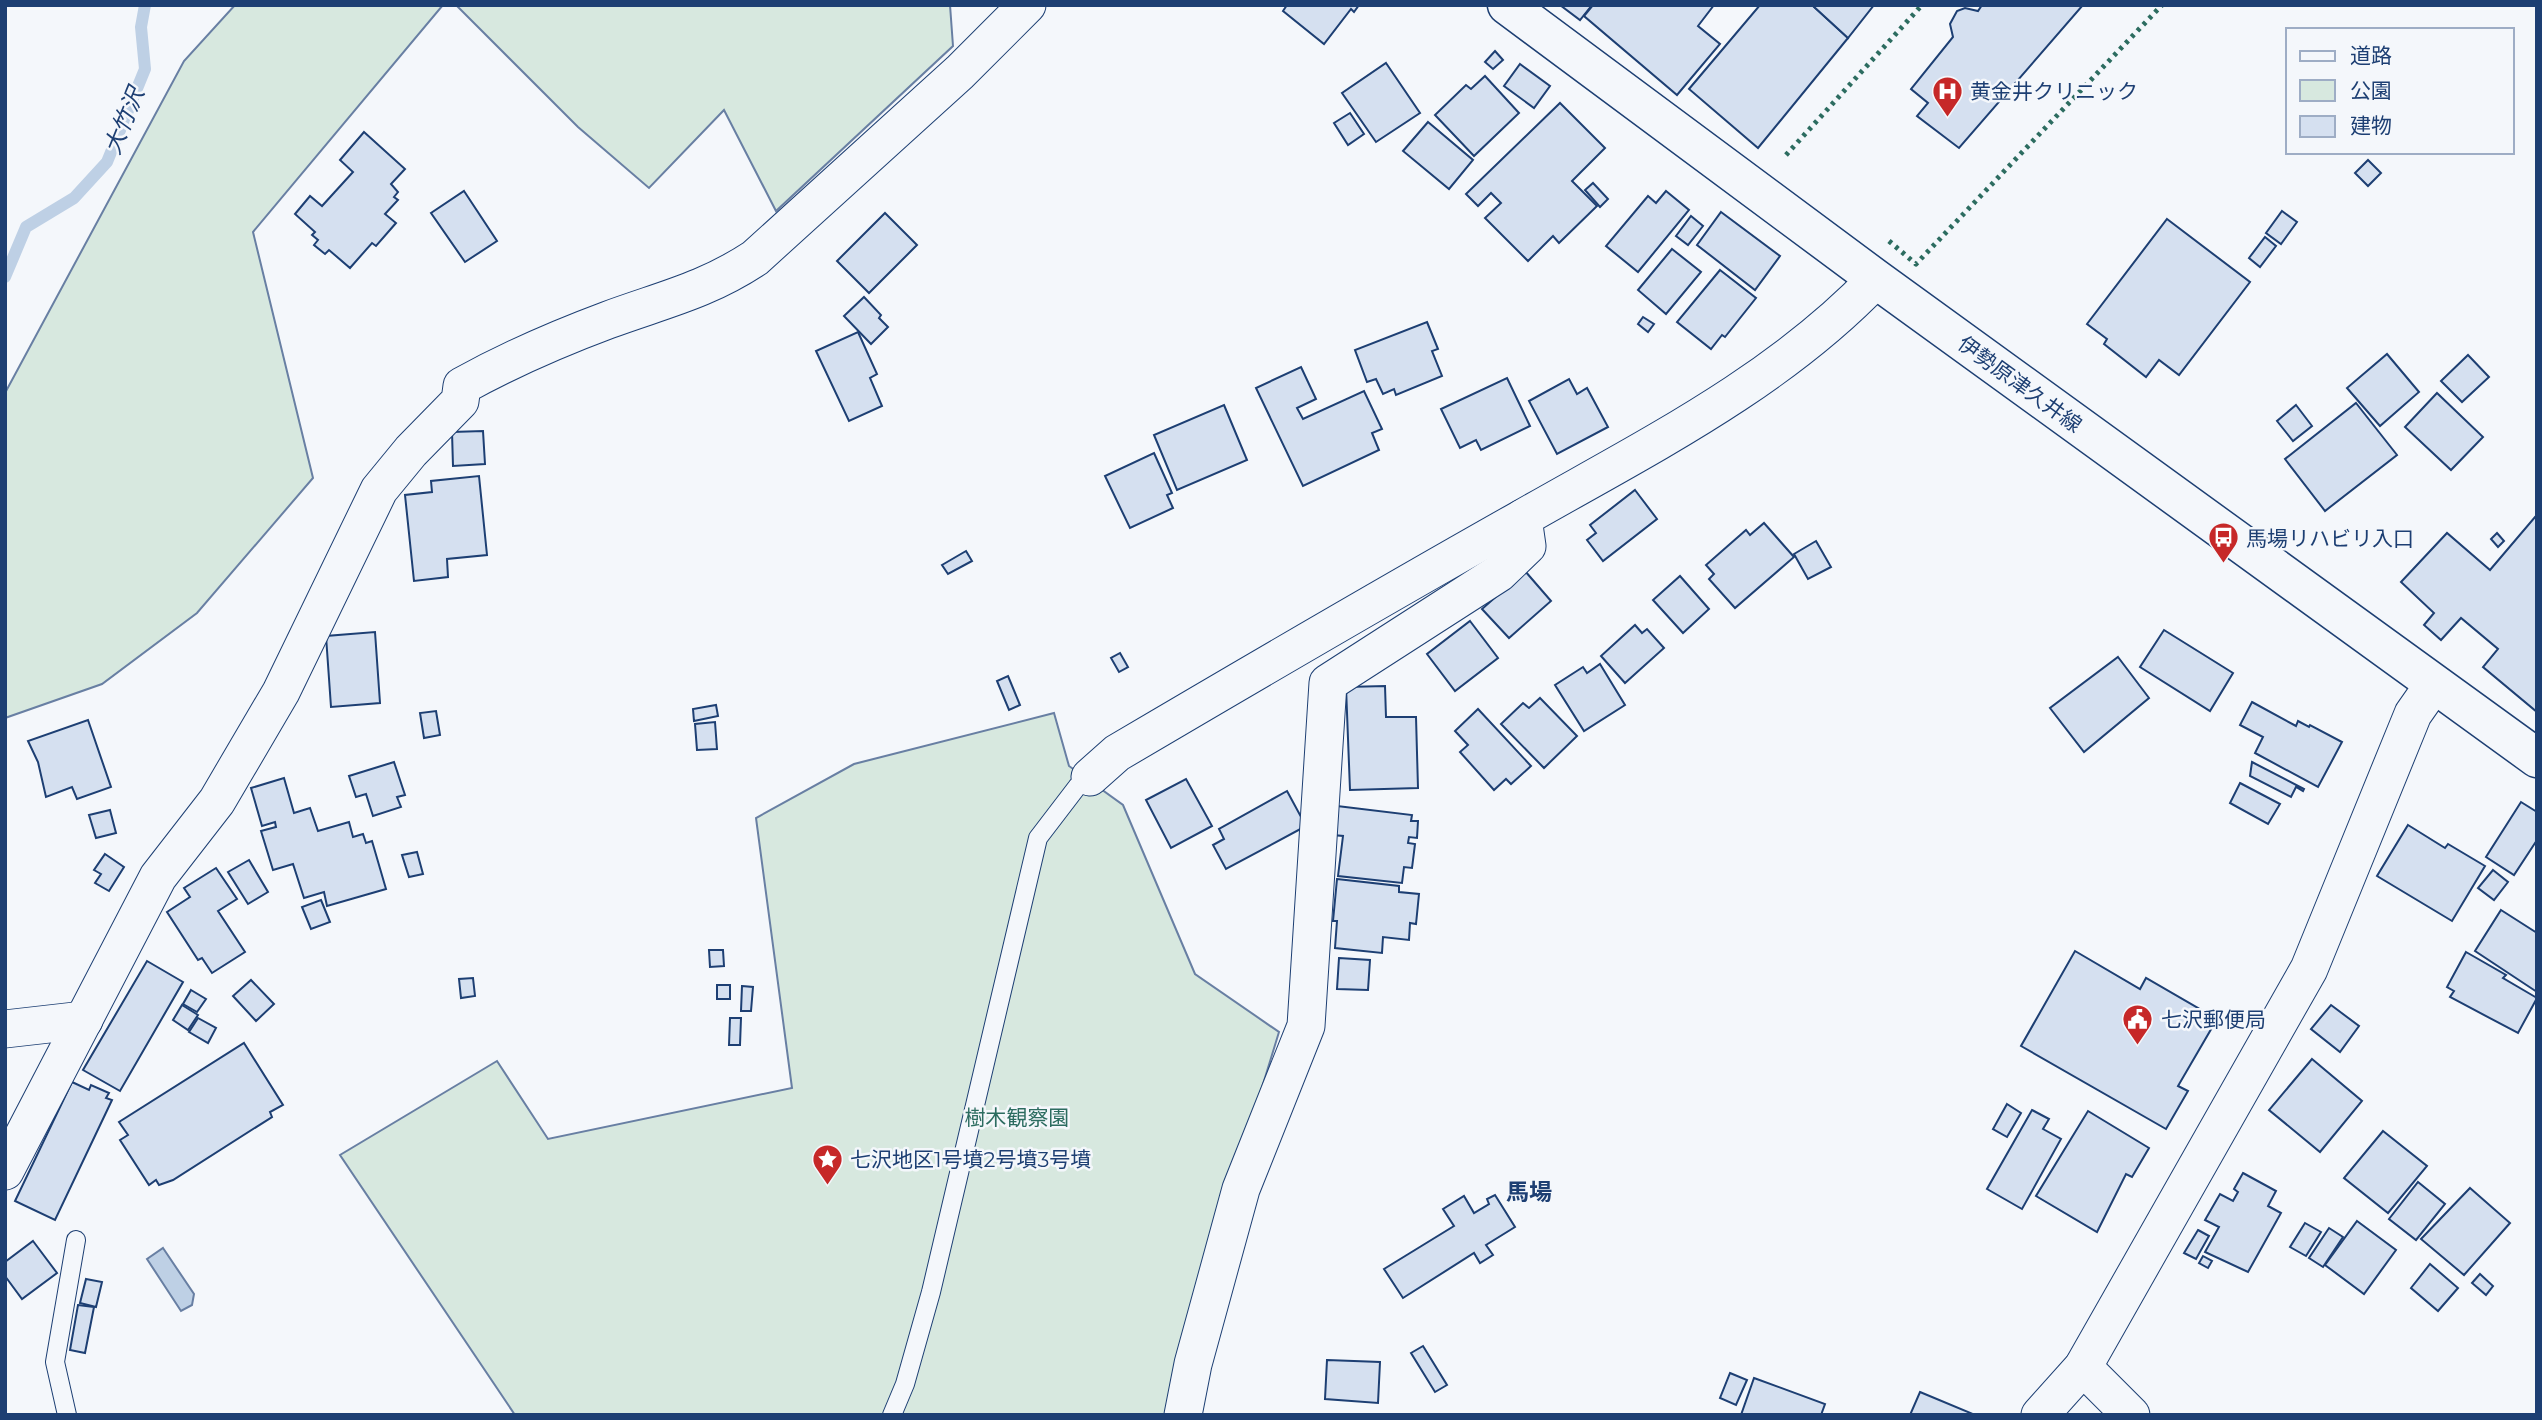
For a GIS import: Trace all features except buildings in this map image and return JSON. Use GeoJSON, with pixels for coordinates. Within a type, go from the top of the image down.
{"type":"FeatureCollection","features":[{"type":"Feature","properties":{"kind":"main road","name":"伊勢原津久井線"},"geometry":{"type":"LineString","coordinates":[[1507,5],[1876,279],[2537,758]]}},
{"type":"Feature","properties":{"kind":"street"},"geometry":{"type":"LineString","coordinates":[[5,1171],[158,877],[217,801],[281,692],[379,490],[411,450],[460,401],[462,386],[509,360],[721,281],[755,258],[949,82],[1027,5]]}},
{"type":"Feature","properties":{"kind":"street"},"geometry":{"type":"LineString","coordinates":[[1090,777],[1117,753],[1679,430],[1831,325],[1876,279]]}},
{"type":"Feature","properties":{"kind":"street"},"geometry":{"type":"LineString","coordinates":[[1183,1415],[1193,1364],[1241,1189],[1306,1026],[1328,683],[1499,573],[1527,546],[1523,518]]}},
{"type":"Feature","properties":{"kind":"street"},"geometry":{"type":"LineString","coordinates":[[2040,1415],[2083,1367],[2309,968],[2413,714],[2434,684]]}},
{"type":"Feature","properties":{"kind":"street"},"geometry":{"type":"LineString","coordinates":[[5,1029],[84,1020]]}},
{"type":"Feature","properties":{"kind":"street"},"geometry":{"type":"LineString","coordinates":[[2083,1367],[2132,1415]]}},
{"type":"Feature","properties":{"kind":"lane"},"geometry":{"type":"LineString","coordinates":[[892,1415],[931,1293],[1038,838],[1077,788],[1090,777]]}},
{"type":"Feature","properties":{"kind":"lane"},"geometry":{"type":"LineString","coordinates":[[67,1415],[55,1362],[76,1240]]}},
{"type":"Feature","properties":{"kind":"green space"},"geometry":{"type":"Polygon","coordinates":[[[235,5],[443,5],[253,232],[313,478],[197,613],[102,684],[5,718],[5,393],[184,61],[235,5]]]}},
{"type":"Feature","properties":{"kind":"green space"},"geometry":{"type":"Polygon","coordinates":[[[456,5],[950,5],[953,46],[776,211],[724,110],[649,188],[578,127],[456,5]]]}},
{"type":"Feature","properties":{"kind":"green space","name":"樹木観察園"},"geometry":{"type":"Polygon","coordinates":[[[1054,713],[1069,766],[1123,805],[1195,974],[1279,1032],[1175,1371],[1166,1415],[515,1415],[340,1155],[497,1061],[548,1139],[792,1088],[756,818],[854,764],[1054,713]]]}},
{"type":"Feature","properties":{"kind":"water"},"geometry":{"type":"Polygon","coordinates":[[[163,1248],[194,1294],[192,1305],[181,1311],[147,1259],[163,1248]]]}},
{"type":"Feature","properties":{"kind":"waterway","name":"大竹沢"},"geometry":{"type":"LineString","coordinates":[[5,277],[26,227],[74,198],[107,162],[145,69],[141,27],[145,5]]}},
{"type":"Feature","properties":{"kind":"hedge"},"geometry":{"type":"LineString","coordinates":[[1786,155],[1922,5]]}},
{"type":"Feature","properties":{"kind":"hedge"},"geometry":{"type":"LineString","coordinates":[[1889,241],[1916,264],[2162,5]]}},
{"type":"Feature","properties":{"kind":"place","name":"黄金井クリニック"},"geometry":{"type":"Point","coordinates":[1947,118]}},
{"type":"Feature","properties":{"kind":"place","name":"馬場リハビリ入口"},"geometry":{"type":"Point","coordinates":[2223,565]}},
{"type":"Feature","properties":{"kind":"place","name":"七沢郵便局"},"geometry":{"type":"Point","coordinates":[2138,1046]}},
{"type":"Feature","properties":{"kind":"place","name":"七沢地区1号墳2号墳3号墳"},"geometry":{"type":"Point","coordinates":[827,1186]}},
{"type":"Feature","properties":{"kind":"district","name":"馬場"},"geometry":{"type":"Point","coordinates":[1529,1192]}}]}
